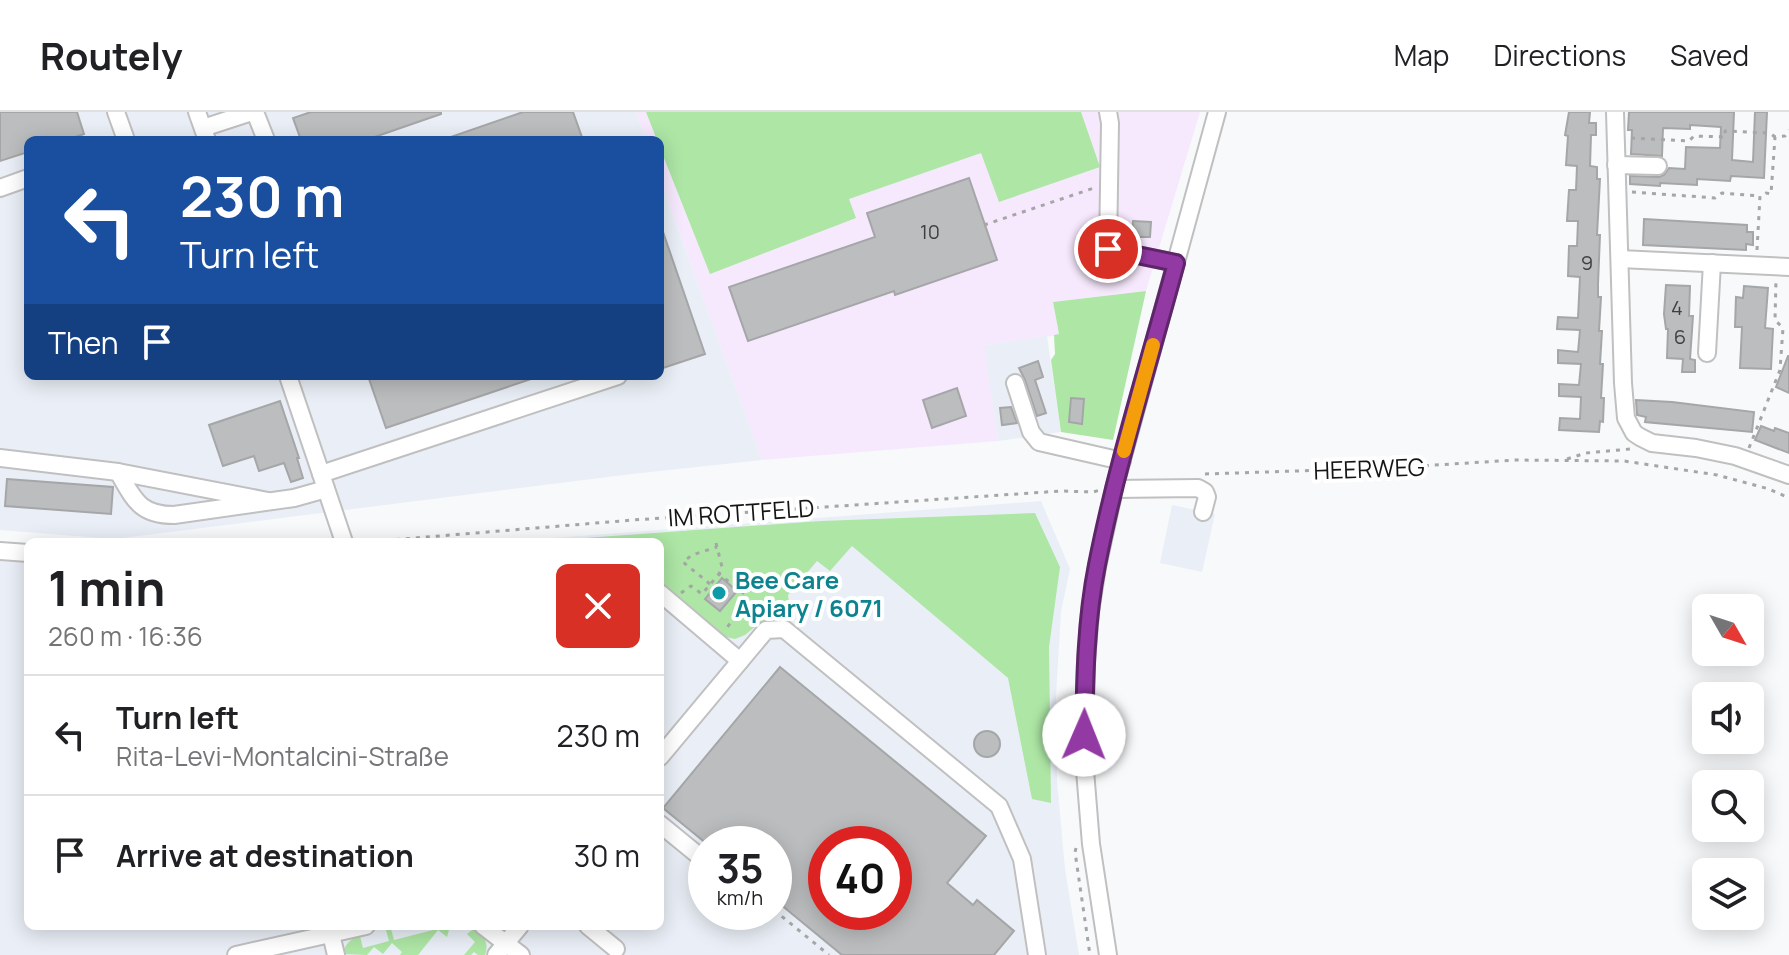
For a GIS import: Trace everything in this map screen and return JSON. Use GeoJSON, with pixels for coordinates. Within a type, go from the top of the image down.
{"type":"FeatureCollection","features":[{"type":"Feature","properties":{"kind":"street"},"geometry":{"type":"LineString","coordinates":[[116,112],[125,136]]}},
{"type":"Feature","properties":{"kind":"street"},"geometry":{"type":"LineString","coordinates":[[202,127],[253,112],[264,136]]}},
{"type":"Feature","properties":{"kind":"street"},"geometry":{"type":"LineString","coordinates":[[1108,112],[1108,249],[1176,263]]}},
{"type":"Feature","properties":{"kind":"street"},"geometry":{"type":"LineString","coordinates":[[1108,955],[1091,844],[1084,758],[1090,612],[1115,487],[1217,112]]}},
{"type":"Feature","properties":{"kind":"street"},"geometry":{"type":"LineString","coordinates":[[1615,112],[1623,383],[1626,418],[1634,433],[1635,443],[1696,448],[1745,459],[1789,475]]}},
{"type":"Feature","properties":{"kind":"street"},"geometry":{"type":"LineString","coordinates":[[1616,165],[1658,166]]}},
{"type":"Feature","properties":{"kind":"street"},"geometry":{"type":"LineString","coordinates":[[0,188],[24,179]]}},
{"type":"Feature","properties":{"kind":"street"},"geometry":{"type":"LineString","coordinates":[[1620,259],[1782,267]]}},
{"type":"Feature","properties":{"kind":"street"},"geometry":{"type":"LineString","coordinates":[[1707,353],[1712,263]]}},
{"type":"Feature","properties":{"kind":"street"},"geometry":{"type":"LineString","coordinates":[[289,380],[343,538]]}},
{"type":"Feature","properties":{"kind":"street"},"geometry":{"type":"LineString","coordinates":[[118,472],[146,511],[160,515],[294,498],[324,481],[607,380]]}},
{"type":"Feature","properties":{"kind":"street"},"geometry":{"type":"LineString","coordinates":[[1015,383],[1031,432],[1039,442],[1122,461]]}},
{"type":"Feature","properties":{"kind":"street"},"geometry":{"type":"LineString","coordinates":[[0,458],[118,472],[268,501]]}},
{"type":"Feature","properties":{"kind":"street"},"geometry":{"type":"LineString","coordinates":[[1115,487],[1198,488],[1207,497],[1203,512]]}},
{"type":"Feature","properties":{"kind":"street"},"geometry":{"type":"LineString","coordinates":[[0,551],[24,553]]}},
{"type":"Feature","properties":{"kind":"street"},"geometry":{"type":"LineString","coordinates":[[666,598],[740,661]]}},
{"type":"Feature","properties":{"kind":"street"},"geometry":{"type":"LineString","coordinates":[[664,752],[766,630],[784,629],[999,806],[1022,859],[1037,955]]}},
{"type":"Feature","properties":{"kind":"street"},"geometry":{"type":"LineString","coordinates":[[664,827],[688,847]]}},
{"type":"Feature","properties":{"kind":"street"},"geometry":{"type":"LineString","coordinates":[[236,955],[348,930]]}},
{"type":"Feature","properties":{"kind":"street"},"geometry":{"type":"LineString","coordinates":[[486,930],[501,949],[521,955]]}},
{"type":"Feature","properties":{"kind":"street"},"geometry":{"type":"LineString","coordinates":[[501,949],[517,930]]}},
{"type":"Feature","properties":{"kind":"street"},"geometry":{"type":"LineString","coordinates":[[593,930],[616,949]]}},
{"type":"Feature","properties":{"kind":"street"},"geometry":{"type":"LineString","coordinates":[[331,934],[336,955]]}},
{"type":"Feature","properties":{"kind":"path"},"geometry":{"type":"LineString","coordinates":[[1615,137],[1689,141],[1694,136],[1725,137],[1725,131],[1770,133],[1775,137],[1785,136],[1789,130]]}},
{"type":"Feature","properties":{"kind":"path"},"geometry":{"type":"LineString","coordinates":[[1616,192],[1715,198],[1722,193],[1771,194],[1775,137]]}},
{"type":"Feature","properties":{"kind":"path"},"geometry":{"type":"LineString","coordinates":[[984,225],[1109,183]]}},
{"type":"Feature","properties":{"kind":"path"},"geometry":{"type":"LineString","coordinates":[[1756,266],[1760,196]]}},
{"type":"Feature","properties":{"kind":"path"},"geometry":{"type":"LineString","coordinates":[[1745,459],[1780,370],[1783,328],[1775,320],[1782,267]]}},
{"type":"Feature","properties":{"kind":"path"},"geometry":{"type":"LineString","coordinates":[[1563,460],[1635,443]]}},
{"type":"Feature","properties":{"kind":"path","name":"HEERWEG"},"geometry":{"type":"LineString","coordinates":[[1192,475],[1515,460],[1624,461],[1717,475],[1769,489],[1789,498]]}},
{"type":"Feature","properties":{"kind":"path","name":"IM ROTTFELD"},"geometry":{"type":"LineString","coordinates":[[415,538],[1061,491],[1093,492],[1115,487]]}},
{"type":"Feature","properties":{"kind":"path"},"geometry":{"type":"LineString","coordinates":[[666,598],[688,587],[702,594],[719,574],[722,567],[716,545],[683,562],[710,584]]}},
{"type":"Feature","properties":{"kind":"path"},"geometry":{"type":"LineString","coordinates":[[719,574],[747,598],[727,626],[720,644]]}},
{"type":"Feature","properties":{"kind":"path"},"geometry":{"type":"LineString","coordinates":[[792,925],[828,955]]}},
{"type":"Feature","properties":{"kind":"shaded area"},"geometry":{"type":"Polygon","coordinates":[[[0,112],[636,112],[645,136],[24,136],[24,380],[664,380],[664,190],[762,460],[122,538],[0,530],[0,112]]]}},
{"type":"Feature","properties":{"kind":"shaded area"},"geometry":{"type":"Polygon","coordinates":[[[636,112],[1200,112],[1146,291],[1053,302],[1059,335],[985,345],[998,441],[762,460],[664,190],[664,136],[645,136],[636,112]]]}},
{"type":"Feature","properties":{"kind":"shaded area"},"geometry":{"type":"Polygon","coordinates":[[[1047,336],[1061,432],[998,441],[984,345],[1047,336]]]}},
{"type":"Feature","properties":{"kind":"shaded area"},"geometry":{"type":"Polygon","coordinates":[[[1041,501],[1070,569],[1061,612],[1056,696],[1057,781],[1065,869],[1079,955],[0,955],[0,559],[24,561],[24,930],[664,930],[664,538],[553,538],[1041,501]]]}},
{"type":"Feature","properties":{"kind":"shaded area"},"geometry":{"type":"Polygon","coordinates":[[[1172,505],[1215,514],[1202,572],[1160,563],[1172,505]]]}},
{"type":"Feature","properties":{"kind":"green space"},"geometry":{"type":"Polygon","coordinates":[[[646,112],[1081,112],[1100,167],[999,202],[981,153],[849,199],[856,218],[710,274],[664,158],[664,136],[655,136],[646,112]]]}},
{"type":"Feature","properties":{"kind":"green space"},"geometry":{"type":"Polygon","coordinates":[[[1146,291],[1113,440],[1061,432],[1051,360],[1055,354],[1054,335],[1059,334],[1053,302],[1146,291]]]}},
{"type":"Feature","properties":{"kind":"green space"},"geometry":{"type":"Polygon","coordinates":[[[1035,513],[1060,567],[1049,647],[1051,803],[1032,799],[1008,678],[852,546],[830,571],[817,561],[788,595],[789,603],[775,620],[756,626],[735,639],[726,637],[664,585],[664,538],[585,538],[821,521],[1035,513]]]}},
{"type":"Feature","properties":{"kind":"green space"},"geometry":{"type":"Polygon","coordinates":[[[386,930],[391,930],[394,940],[438,930],[418,955],[400,955],[402,952],[392,943],[383,954],[374,947],[367,955],[342,954],[348,942],[360,936],[363,948],[389,941],[386,930]]]}},
{"type":"Feature","properties":{"kind":"green space"},"geometry":{"type":"Polygon","coordinates":[[[479,930],[485,939],[485,955],[474,952],[464,955],[475,942],[467,934],[479,930]]]}},
{"type":"Feature","properties":{"kind":"building"},"geometry":{"type":"Polygon","coordinates":[[[0,112],[77,112],[84,134],[24,136],[24,153],[0,161],[0,112]]]}},
{"type":"Feature","properties":{"kind":"building"},"geometry":{"type":"Polygon","coordinates":[[[311,112],[441,112],[378,136],[300,136],[293,118],[311,112]]]}},
{"type":"Feature","properties":{"kind":"building"},"geometry":{"type":"Polygon","coordinates":[[[523,112],[573,112],[582,136],[454,136],[523,112]]]}},
{"type":"Feature","properties":{"kind":"building"},"geometry":{"type":"Polygon","coordinates":[[[1569,112],[1590,112],[1589,123],[1596,123],[1596,135],[1591,135],[1590,166],[1597,167],[1597,179],[1600,179],[1598,297],[1601,297],[1600,364],[1603,364],[1601,398],[1604,398],[1603,422],[1600,421],[1599,432],[1559,430],[1560,418],[1580,419],[1581,397],[1559,396],[1559,384],[1579,385],[1581,364],[1558,363],[1558,350],[1578,352],[1580,330],[1557,329],[1558,317],[1578,318],[1580,277],[1568,276],[1569,246],[1577,246],[1578,221],[1567,221],[1569,190],[1576,190],[1577,166],[1566,165],[1568,136],[1565,135],[1569,112]]]}},
{"type":"Feature","properties":{"kind":"building"},"geometry":{"type":"Polygon","coordinates":[[[1629,112],[1734,112],[1732,160],[1753,162],[1755,112],[1767,112],[1764,178],[1731,176],[1730,181],[1697,179],[1697,185],[1630,184],[1630,176],[1659,177],[1669,168],[1685,169],[1686,147],[1720,148],[1721,127],[1690,125],[1690,129],[1663,128],[1662,156],[1631,154],[1629,112]]]}},
{"type":"Feature","properties":{"kind":"building"},"geometry":{"type":"Polygon","coordinates":[[[969,178],[997,260],[748,341],[729,287],[875,237],[867,213],[969,178]]]}},
{"type":"Feature","properties":{"kind":"building"},"geometry":{"type":"Polygon","coordinates":[[[1644,219],[1747,225],[1747,232],[1753,232],[1753,245],[1746,244],[1746,250],[1643,245],[1644,219]]]}},
{"type":"Feature","properties":{"kind":"building"},"geometry":{"type":"Polygon","coordinates":[[[1133,221],[1151,222],[1150,237],[1132,237],[1133,221]]]}},
{"type":"Feature","properties":{"kind":"building"},"geometry":{"type":"Polygon","coordinates":[[[664,235],[705,354],[664,368],[664,235]]]}},
{"type":"Feature","properties":{"kind":"building"},"geometry":{"type":"Polygon","coordinates":[[[1666,285],[1690,286],[1689,316],[1693,316],[1690,359],[1695,360],[1695,372],[1682,372],[1683,359],[1667,358],[1666,285]]]}},
{"type":"Feature","properties":{"kind":"building"},"geometry":{"type":"Polygon","coordinates":[[[1744,286],[1768,288],[1765,328],[1773,329],[1771,369],[1740,368],[1742,327],[1735,327],[1736,297],[1743,298],[1744,286]]]}},
{"type":"Feature","properties":{"kind":"building"},"geometry":{"type":"Polygon","coordinates":[[[1789,356],[1789,393],[1776,387],[1789,356]]]}},
{"type":"Feature","properties":{"kind":"building"},"geometry":{"type":"Polygon","coordinates":[[[1038,361],[1043,377],[1035,380],[1046,413],[1037,416],[1019,368],[1038,361]]]}},
{"type":"Feature","properties":{"kind":"building"},"geometry":{"type":"Polygon","coordinates":[[[369,380],[528,380],[386,428],[369,380]]]}},
{"type":"Feature","properties":{"kind":"building"},"geometry":{"type":"Polygon","coordinates":[[[957,388],[966,416],[932,428],[923,400],[957,388]]]}},
{"type":"Feature","properties":{"kind":"building"},"geometry":{"type":"Polygon","coordinates":[[[1071,398],[1084,399],[1082,424],[1069,422],[1071,398]]]}},
{"type":"Feature","properties":{"kind":"building"},"geometry":{"type":"Polygon","coordinates":[[[1636,400],[1754,412],[1752,432],[1645,422],[1646,417],[1637,415],[1636,400]]]}},
{"type":"Feature","properties":{"kind":"building"},"geometry":{"type":"Polygon","coordinates":[[[280,401],[303,478],[291,482],[284,463],[259,471],[254,456],[223,466],[209,425],[280,401]]]}},
{"type":"Feature","properties":{"kind":"building"},"geometry":{"type":"Polygon","coordinates":[[[1011,407],[1017,423],[1002,425],[1000,408],[1011,407]]]}},
{"type":"Feature","properties":{"kind":"building"},"geometry":{"type":"Polygon","coordinates":[[[1761,426],[1789,433],[1789,453],[1755,440],[1761,426]]]}},
{"type":"Feature","properties":{"kind":"building"},"geometry":{"type":"Polygon","coordinates":[[[7,479],[113,487],[111,514],[5,506],[7,479]]]}},
{"type":"Feature","properties":{"kind":"building","name":"Bee Care Apiary / 6071"},"geometry":{"type":"Polygon","coordinates":[[[722,578],[737,591],[720,611],[705,599],[722,578]]]}},
{"type":"Feature","properties":{"kind":"building"},"geometry":{"type":"Polygon","coordinates":[[[780,667],[986,836],[947,883],[973,905],[977,900],[1014,931],[994,955],[842,955],[812,930],[912,930],[912,826],[808,826],[808,927],[792,914],[792,826],[688,826],[688,828],[664,809],[780,667]]]}},
{"type":"Feature","properties":{"kind":"building"},"geometry":{"type":"Polygon","coordinates":[[[987,731],[996,735],[1000,744],[996,753],[987,757],[978,753],[974,744],[978,735],[987,731]]]}},
{"type":"Feature","properties":{"kind":"slow traffic"},"geometry":{"type":"LineString","coordinates":[[1124,451],[1153,345]]}},
{"type":"Feature","properties":{"kind":"place","name":"Bee Care Apiary / 6071"},"geometry":{"type":"Point","coordinates":[719,593]}},
{"type":"Feature","properties":{"kind":"route"},"geometry":{"type":"LineString","coordinates":[[1084,735],[1086,662],[1097,567],[1115,485],[1176,263],[1108,249]]}}]}
